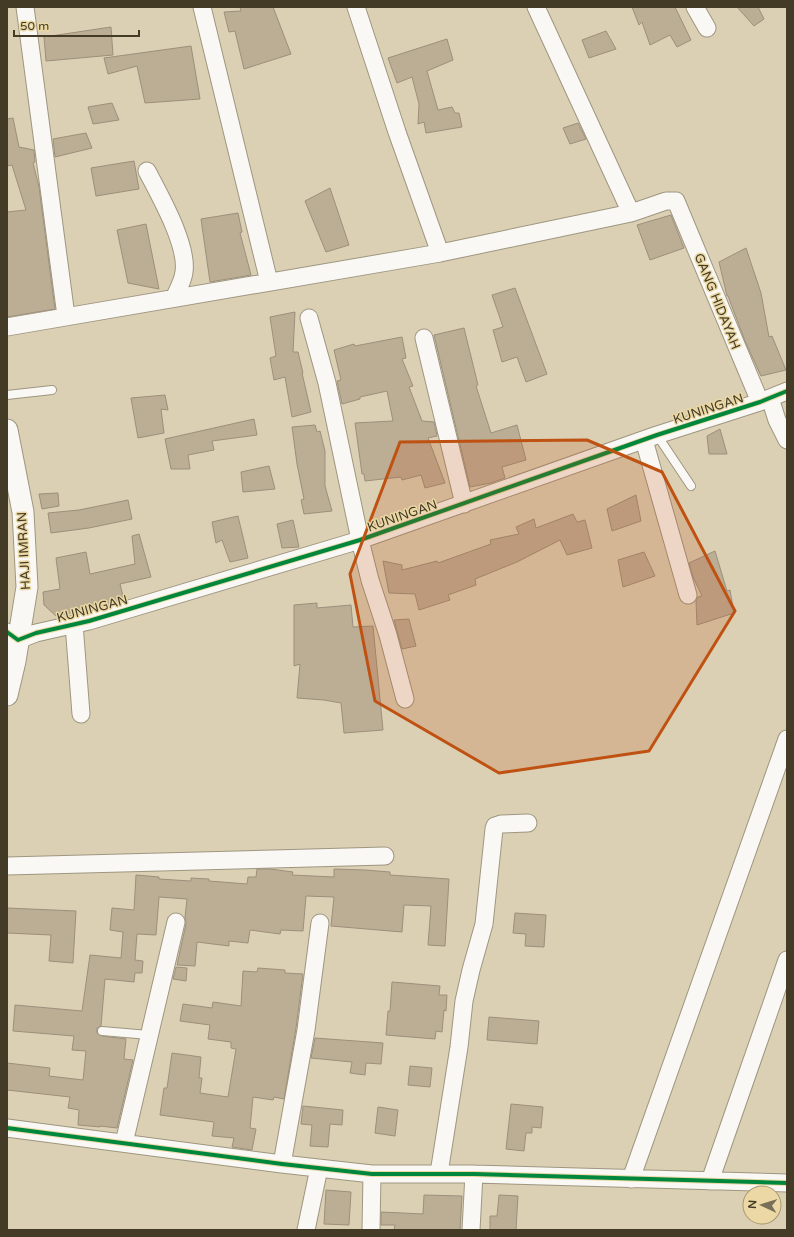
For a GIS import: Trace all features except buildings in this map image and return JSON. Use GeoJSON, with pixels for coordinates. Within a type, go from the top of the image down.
{"type":"FeatureCollection","features":[{"type":"Feature","properties":{"kind":"street"},"geometry":{"type":"LineString","coordinates":[[25,7],[66,316]]}},
{"type":"Feature","properties":{"kind":"street"},"geometry":{"type":"LineString","coordinates":[[202,7],[270,282]]}},
{"type":"Feature","properties":{"kind":"street"},"geometry":{"type":"LineString","coordinates":[[356,7],[397,132],[440,252]]}},
{"type":"Feature","properties":{"kind":"street"},"geometry":{"type":"LineString","coordinates":[[7,327],[440,252],[631,213],[536,7]]}},
{"type":"Feature","properties":{"kind":"street"},"geometry":{"type":"LineString","coordinates":[[695,7],[706,28]]}},
{"type":"Feature","properties":{"kind":"street"},"geometry":{"type":"LineString","coordinates":[[147,172],[167,209],[182,249],[184,271],[182,280],[174,298]]}},
{"type":"Feature","properties":{"kind":"street","name":"GANG HIDAYAH"},"geometry":{"type":"LineString","coordinates":[[631,213],[666,201],[676,201],[765,400],[787,440]]}},
{"type":"Feature","properties":{"kind":"street"},"geometry":{"type":"LineString","coordinates":[[309,318],[327,383],[360,540],[370,580],[388,635],[405,699]]}},
{"type":"Feature","properties":{"kind":"street"},"geometry":{"type":"LineString","coordinates":[[424,338],[464,504]]}},
{"type":"Feature","properties":{"kind":"street","name":"KUNINGAN"},"geometry":{"type":"LineString","coordinates":[[12,636],[36,633],[74,624],[360,540],[651,437],[765,400],[787,390]]}},
{"type":"Feature","properties":{"kind":"street","name":"HAJI IMRAN"},"geometry":{"type":"LineString","coordinates":[[7,430],[23,512],[27,587],[12,636],[15,661],[7,695]]}},
{"type":"Feature","properties":{"kind":"street"},"geometry":{"type":"LineString","coordinates":[[651,437],[688,595]]}},
{"type":"Feature","properties":{"kind":"street"},"geometry":{"type":"LineString","coordinates":[[74,624],[81,714]]}},
{"type":"Feature","properties":{"kind":"street"},"geometry":{"type":"LineString","coordinates":[[631,1179],[787,739]]}},
{"type":"Feature","properties":{"kind":"street"},"geometry":{"type":"LineString","coordinates":[[439,1173],[459,1047],[464,1001],[484,924],[495,826],[501,824],[528,823]]}},
{"type":"Feature","properties":{"kind":"street"},"geometry":{"type":"LineString","coordinates":[[7,866],[385,856]]}},
{"type":"Feature","properties":{"kind":"street"},"geometry":{"type":"LineString","coordinates":[[124,1143],[176,922]]}},
{"type":"Feature","properties":{"kind":"street"},"geometry":{"type":"LineString","coordinates":[[282,1164],[306,1030],[320,923]]}},
{"type":"Feature","properties":{"kind":"street"},"geometry":{"type":"LineString","coordinates":[[710,1181],[787,960]]}},
{"type":"Feature","properties":{"kind":"street"},"geometry":{"type":"LineString","coordinates":[[7,1128],[282,1164],[372,1174],[439,1173],[787,1183]]}},
{"type":"Feature","properties":{"kind":"street"},"geometry":{"type":"LineString","coordinates":[[306,1230],[319,1168]]}},
{"type":"Feature","properties":{"kind":"street"},"geometry":{"type":"LineString","coordinates":[[371,1230],[372,1174]]}},
{"type":"Feature","properties":{"kind":"street"},"geometry":{"type":"LineString","coordinates":[[471,1230],[474,1174]]}},
{"type":"Feature","properties":{"kind":"lane"},"geometry":{"type":"LineString","coordinates":[[7,395],[52,390]]}},
{"type":"Feature","properties":{"kind":"lane"},"geometry":{"type":"LineString","coordinates":[[651,437],[691,486]]}},
{"type":"Feature","properties":{"kind":"lane"},"geometry":{"type":"LineString","coordinates":[[102,1031],[150,1035]]}},
{"type":"Feature","properties":{"kind":"highlighted area"},"geometry":{"type":"Polygon","coordinates":[[[587,440],[662,472],[735,611],[649,751],[499,773],[375,701],[350,574],[400,442],[587,440]]]}},
{"type":"Feature","properties":{"kind":"cycle path"},"geometry":{"type":"LineString","coordinates":[[7,632],[18,640],[36,633],[89,621],[360,540],[657,435],[760,402],[787,391]]}},
{"type":"Feature","properties":{"kind":"cycle path"},"geometry":{"type":"LineString","coordinates":[[7,1128],[282,1164],[372,1174],[474,1174],[787,1183]]}}]}
